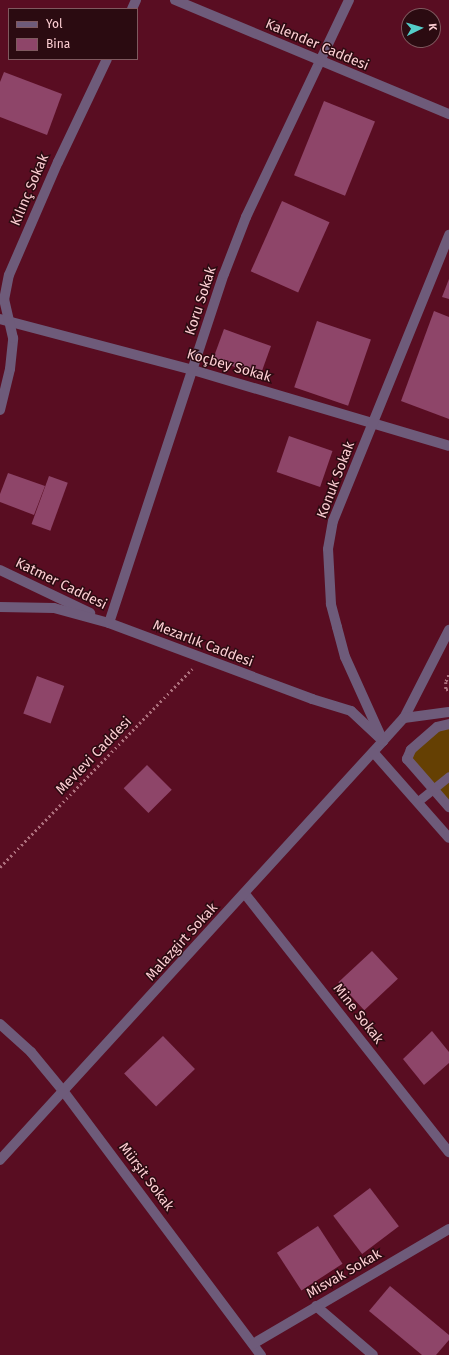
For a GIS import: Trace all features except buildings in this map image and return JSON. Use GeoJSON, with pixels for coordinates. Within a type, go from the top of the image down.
{"type":"FeatureCollection","features":[{"type":"Feature","properties":{"kind":"street","name":"Kalender Caddesi"},"geometry":{"type":"LineString","coordinates":[[175,0],[320,62],[449,114]]}},
{"type":"Feature","properties":{"kind":"street","name":"Koru Sokak"},"geometry":{"type":"LineString","coordinates":[[109,623],[224,274],[246,217],[349,0]]}},
{"type":"Feature","properties":{"kind":"street","name":"Kılınç Sokak"},"geometry":{"type":"LineString","coordinates":[[0,410],[10,369],[13,338],[5,320],[4,300],[9,274],[58,162],[107,60]]}},
{"type":"Feature","properties":{"kind":"street","name":"Konuk Sokak"},"geometry":{"type":"LineString","coordinates":[[383,741],[346,657],[331,604],[328,549],[333,521],[449,235]]}},
{"type":"Feature","properties":{"kind":"street","name":"Koçbey Sokak"},"geometry":{"type":"LineString","coordinates":[[5,320],[193,370],[449,446]]}},
{"type":"Feature","properties":{"kind":"street","name":"Katmer Caddesi"},"geometry":{"type":"LineString","coordinates":[[0,570],[109,623]]}},
{"type":"Feature","properties":{"kind":"street","name":"Mezarlık Caddesi"},"geometry":{"type":"LineString","coordinates":[[0,607],[54,608],[109,623],[202,659],[351,711],[383,741]]}},
{"type":"Feature","properties":{"kind":"street","name":"Malazgirt Sokak"},"geometry":{"type":"LineString","coordinates":[[0,1160],[374,753],[404,718],[449,630]]}},
{"type":"Feature","properties":{"kind":"street"},"geometry":{"type":"LineString","coordinates":[[404,718],[449,712]]}},
{"type":"Feature","properties":{"kind":"street"},"geometry":{"type":"LineString","coordinates":[[449,724],[437,727],[411,750],[406,759],[449,807]]}},
{"type":"Feature","properties":{"kind":"street"},"geometry":{"type":"LineString","coordinates":[[374,753],[449,838]]}},
{"type":"Feature","properties":{"kind":"street","name":"Mine Sokak"},"geometry":{"type":"LineString","coordinates":[[245,894],[449,1152]]}},
{"type":"Feature","properties":{"kind":"street","name":"Mürşit Sokak"},"geometry":{"type":"LineString","coordinates":[[0,1024],[31,1052],[64,1092],[261,1355]]}},
{"type":"Feature","properties":{"kind":"street","name":"Misvak Sokak"},"geometry":{"type":"LineString","coordinates":[[253,1344],[449,1229]]}},
{"type":"Feature","properties":{"kind":"street"},"geometry":{"type":"LineString","coordinates":[[316,1306],[373,1355]]}},
{"type":"Feature","properties":{"kind":"lane"},"geometry":{"type":"LineString","coordinates":[[417,802],[434,790],[449,776]]}},
{"type":"Feature","properties":{"kind":"path","name":"Mevlevi Caddesi"},"geometry":{"type":"LineString","coordinates":[[0,867],[202,659]]}},
{"type":"Feature","properties":{"kind":"path"},"geometry":{"type":"LineString","coordinates":[[449,675],[446,682],[446,689],[449,690]]}},
{"type":"Feature","properties":{"kind":"shaded area"},"geometry":{"type":"Polygon","coordinates":[[[442,727],[449,727],[449,809],[409,761],[412,753],[442,727]]]}}]}
